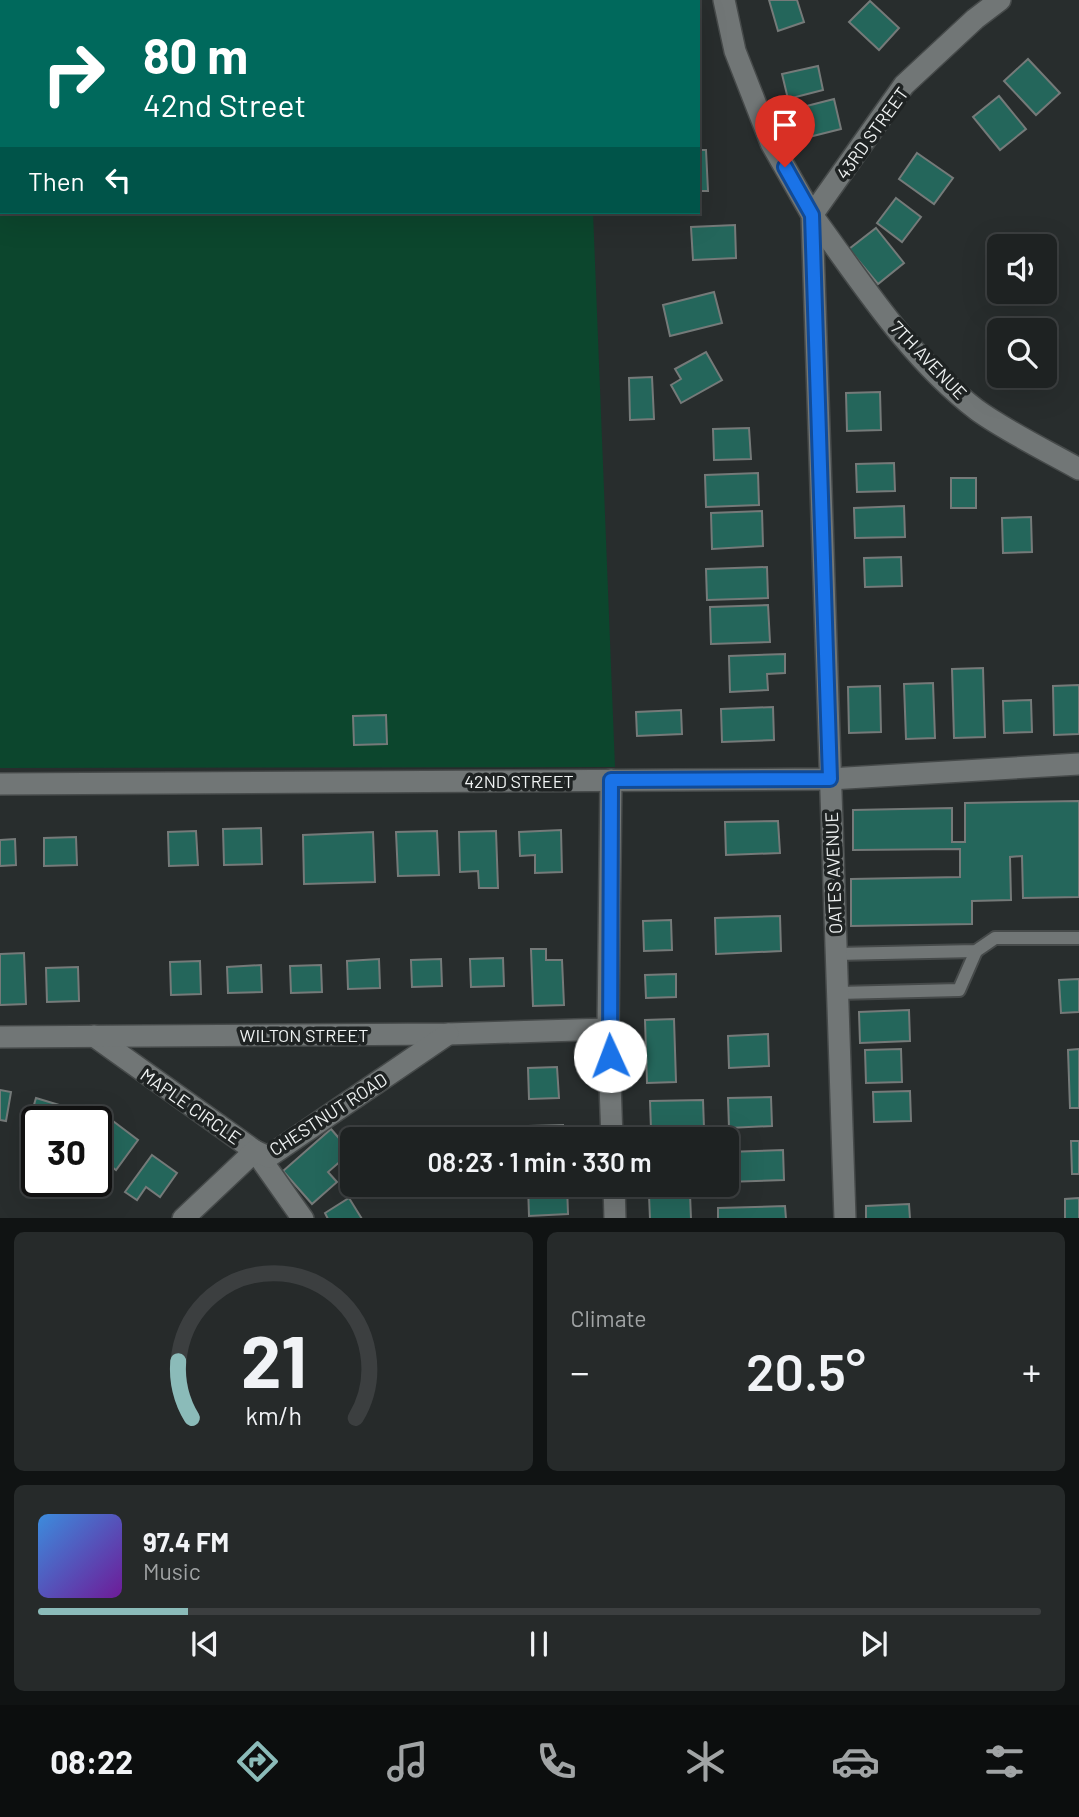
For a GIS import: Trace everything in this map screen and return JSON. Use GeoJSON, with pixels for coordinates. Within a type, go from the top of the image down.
{"type":"FeatureCollection","features":[{"type":"Feature","properties":{"kind":"street","name":"OATES AVENUE"},"geometry":{"type":"LineString","coordinates":[[724,0],[735,51],[771,143],[812,215],[845,1218]]}},
{"type":"Feature","properties":{"kind":"street","name":"43RD STREET"},"geometry":{"type":"LineString","coordinates":[[812,215],[904,86],[975,19],[1000,0]]}},
{"type":"Feature","properties":{"kind":"street","name":"7TH AVENUE"},"geometry":{"type":"LineString","coordinates":[[812,215],[889,320],[927,364],[978,410],[1079,469]]}},
{"type":"Feature","properties":{"kind":"street","name":"42ND STREET"},"geometry":{"type":"LineString","coordinates":[[0,784],[830,779],[1079,764]]}},
{"type":"Feature","properties":{"kind":"street"},"geometry":{"type":"LineString","coordinates":[[611,780],[608,1029],[612,1127]]}},
{"type":"Feature","properties":{"kind":"street","name":"WILTON STREET"},"geometry":{"type":"LineString","coordinates":[[0,1037],[448,1034],[608,1029]]}},
{"type":"Feature","properties":{"kind":"street","name":"CHESTNUT ROAD"},"geometry":{"type":"LineString","coordinates":[[184,1218],[255,1151],[268,1157],[448,1034]]}},
{"type":"Feature","properties":{"kind":"street","name":"MAPLE CIRCLE"},"geometry":{"type":"LineString","coordinates":[[94,1036],[255,1151],[302,1218]]}},
{"type":"Feature","properties":{"kind":"street"},"geometry":{"type":"LineString","coordinates":[[614,1197],[615,1218]]}},
{"type":"Feature","properties":{"kind":"lane"},"geometry":{"type":"LineString","coordinates":[[838,993],[959,990],[976,951],[995,938],[1079,938]]}},
{"type":"Feature","properties":{"kind":"lane"},"geometry":{"type":"LineString","coordinates":[[836,954],[976,951]]}},
{"type":"Feature","properties":{"kind":"green space"},"geometry":{"type":"Polygon","coordinates":[[[0,214],[593,214],[615,767],[0,768],[0,214]]]}},
{"type":"Feature","properties":{"kind":"building"},"geometry":{"type":"Polygon","coordinates":[[[769,0],[797,0],[804,22],[778,31],[769,0]]]}},
{"type":"Feature","properties":{"kind":"building"},"geometry":{"type":"Polygon","coordinates":[[[870,1],[899,28],[879,50],[849,22],[870,1]]]}},
{"type":"Feature","properties":{"kind":"building"},"geometry":{"type":"Polygon","coordinates":[[[1028,59],[1060,93],[1036,115],[1004,81],[1028,59]]]}},
{"type":"Feature","properties":{"kind":"building"},"geometry":{"type":"Polygon","coordinates":[[[818,66],[823,90],[788,99],[782,74],[818,66]]]}},
{"type":"Feature","properties":{"kind":"building"},"geometry":{"type":"Polygon","coordinates":[[[999,96],[1026,129],[1000,150],[973,117],[999,96]]]}},
{"type":"Feature","properties":{"kind":"building"},"geometry":{"type":"Polygon","coordinates":[[[834,99],[841,129],[809,137],[806,124],[791,127],[787,111],[834,99]]]}},
{"type":"Feature","properties":{"kind":"building"},"geometry":{"type":"Polygon","coordinates":[[[700,150],[706,150],[708,191],[700,191],[700,150]]]}},
{"type":"Feature","properties":{"kind":"building"},"geometry":{"type":"Polygon","coordinates":[[[917,153],[953,178],[934,204],[899,179],[917,153]]]}},
{"type":"Feature","properties":{"kind":"building"},"geometry":{"type":"Polygon","coordinates":[[[896,198],[921,217],[902,242],[877,223],[896,198]]]}},
{"type":"Feature","properties":{"kind":"building"},"geometry":{"type":"Polygon","coordinates":[[[735,225],[736,258],[693,260],[691,227],[735,225]]]}},
{"type":"Feature","properties":{"kind":"building"},"geometry":{"type":"Polygon","coordinates":[[[876,228],[904,263],[878,284],[849,249],[876,228]]]}},
{"type":"Feature","properties":{"kind":"building"},"geometry":{"type":"Polygon","coordinates":[[[714,292],[722,323],[670,336],[663,305],[714,292]]]}},
{"type":"Feature","properties":{"kind":"building"},"geometry":{"type":"Polygon","coordinates":[[[706,352],[722,380],[681,403],[671,385],[681,379],[675,369],[706,352]]]}},
{"type":"Feature","properties":{"kind":"building"},"geometry":{"type":"Polygon","coordinates":[[[652,377],[654,419],[630,420],[629,378],[652,377]]]}},
{"type":"Feature","properties":{"kind":"building"},"geometry":{"type":"Polygon","coordinates":[[[880,392],[881,430],[847,431],[846,393],[880,392]]]}},
{"type":"Feature","properties":{"kind":"building"},"geometry":{"type":"Polygon","coordinates":[[[749,428],[751,459],[714,460],[713,429],[749,428]]]}},
{"type":"Feature","properties":{"kind":"building"},"geometry":{"type":"Polygon","coordinates":[[[894,463],[895,491],[857,492],[856,464],[894,463]]]}},
{"type":"Feature","properties":{"kind":"building"},"geometry":{"type":"Polygon","coordinates":[[[758,473],[759,505],[706,507],[705,475],[758,473]]]}},
{"type":"Feature","properties":{"kind":"building"},"geometry":{"type":"Polygon","coordinates":[[[951,478],[976,478],[976,508],[951,508],[951,478]]]}},
{"type":"Feature","properties":{"kind":"building"},"geometry":{"type":"Polygon","coordinates":[[[904,506],[905,537],[855,538],[854,508],[904,506]]]}},
{"type":"Feature","properties":{"kind":"building"},"geometry":{"type":"Polygon","coordinates":[[[762,511],[763,546],[712,549],[711,513],[762,511]]]}},
{"type":"Feature","properties":{"kind":"building"},"geometry":{"type":"Polygon","coordinates":[[[1031,517],[1032,552],[1003,553],[1002,518],[1031,517]]]}},
{"type":"Feature","properties":{"kind":"building"},"geometry":{"type":"Polygon","coordinates":[[[901,557],[902,586],[865,587],[864,558],[901,557]]]}},
{"type":"Feature","properties":{"kind":"building"},"geometry":{"type":"Polygon","coordinates":[[[767,567],[768,598],[707,600],[706,569],[767,567]]]}},
{"type":"Feature","properties":{"kind":"building"},"geometry":{"type":"Polygon","coordinates":[[[768,605],[770,642],[711,644],[710,607],[768,605]]]}},
{"type":"Feature","properties":{"kind":"building"},"geometry":{"type":"Polygon","coordinates":[[[785,654],[785,673],[767,674],[768,690],[730,692],[729,656],[785,654]]]}},
{"type":"Feature","properties":{"kind":"building"},"geometry":{"type":"Polygon","coordinates":[[[983,668],[985,737],[954,738],[952,669],[983,668]]]}},
{"type":"Feature","properties":{"kind":"building"},"geometry":{"type":"Polygon","coordinates":[[[933,683],[935,738],[906,739],[904,684],[933,683]]]}},
{"type":"Feature","properties":{"kind":"building"},"geometry":{"type":"Polygon","coordinates":[[[1079,685],[1079,734],[1054,735],[1053,686],[1079,685]]]}},
{"type":"Feature","properties":{"kind":"building"},"geometry":{"type":"Polygon","coordinates":[[[880,686],[881,732],[849,733],[848,687],[880,686]]]}},
{"type":"Feature","properties":{"kind":"building"},"geometry":{"type":"Polygon","coordinates":[[[1031,700],[1032,732],[1004,733],[1003,701],[1031,700]]]}},
{"type":"Feature","properties":{"kind":"building"},"geometry":{"type":"Polygon","coordinates":[[[773,707],[774,740],[722,742],[721,709],[773,707]]]}},
{"type":"Feature","properties":{"kind":"building"},"geometry":{"type":"Polygon","coordinates":[[[681,710],[682,734],[637,736],[636,712],[681,710]]]}},
{"type":"Feature","properties":{"kind":"building"},"geometry":{"type":"Polygon","coordinates":[[[386,715],[387,744],[354,745],[353,716],[386,715]]]}},
{"type":"Feature","properties":{"kind":"building"},"geometry":{"type":"Polygon","coordinates":[[[1079,801],[1079,897],[1023,898],[1022,856],[1010,857],[1011,900],[972,901],[972,924],[851,926],[851,879],[960,877],[960,849],[853,850],[853,810],[952,808],[952,842],[965,842],[965,803],[1079,801]]]}},
{"type":"Feature","properties":{"kind":"building"},"geometry":{"type":"Polygon","coordinates":[[[778,821],[780,853],[726,855],[725,822],[778,821]]]}},
{"type":"Feature","properties":{"kind":"building"},"geometry":{"type":"Polygon","coordinates":[[[261,828],[262,864],[224,865],[223,829],[261,828]]]}},
{"type":"Feature","properties":{"kind":"building"},"geometry":{"type":"Polygon","coordinates":[[[561,830],[562,872],[535,873],[535,855],[520,856],[519,832],[561,830]]]}},
{"type":"Feature","properties":{"kind":"building"},"geometry":{"type":"Polygon","coordinates":[[[196,831],[198,865],[169,866],[168,832],[196,831]]]}},
{"type":"Feature","properties":{"kind":"building"},"geometry":{"type":"Polygon","coordinates":[[[437,831],[439,875],[398,876],[396,832],[437,831]]]}},
{"type":"Feature","properties":{"kind":"building"},"geometry":{"type":"Polygon","coordinates":[[[496,831],[498,888],[479,888],[478,871],[460,872],[459,832],[496,831]]]}},
{"type":"Feature","properties":{"kind":"building"},"geometry":{"type":"Polygon","coordinates":[[[373,832],[375,882],[304,884],[303,835],[373,832]]]}},
{"type":"Feature","properties":{"kind":"building"},"geometry":{"type":"Polygon","coordinates":[[[76,837],[77,865],[44,866],[44,838],[76,837]]]}},
{"type":"Feature","properties":{"kind":"building"},"geometry":{"type":"Polygon","coordinates":[[[15,839],[16,865],[0,866],[0,840],[15,839]]]}},
{"type":"Feature","properties":{"kind":"building"},"geometry":{"type":"Polygon","coordinates":[[[780,916],[781,951],[716,954],[715,918],[780,916]]]}},
{"type":"Feature","properties":{"kind":"building"},"geometry":{"type":"Polygon","coordinates":[[[671,920],[672,950],[644,951],[643,921],[671,920]]]}},
{"type":"Feature","properties":{"kind":"building"},"geometry":{"type":"Polygon","coordinates":[[[531,949],[546,949],[546,960],[562,960],[564,1005],[533,1006],[531,949]]]}},
{"type":"Feature","properties":{"kind":"building"},"geometry":{"type":"Polygon","coordinates":[[[24,953],[26,1004],[0,1005],[0,954],[24,953]]]}},
{"type":"Feature","properties":{"kind":"building"},"geometry":{"type":"Polygon","coordinates":[[[503,958],[504,986],[471,987],[470,959],[503,958]]]}},
{"type":"Feature","properties":{"kind":"building"},"geometry":{"type":"Polygon","coordinates":[[[379,959],[380,988],[348,989],[347,961],[379,959]]]}},
{"type":"Feature","properties":{"kind":"building"},"geometry":{"type":"Polygon","coordinates":[[[441,959],[442,986],[412,987],[411,960],[441,959]]]}},
{"type":"Feature","properties":{"kind":"building"},"geometry":{"type":"Polygon","coordinates":[[[200,961],[201,994],[171,995],[170,962],[200,961]]]}},
{"type":"Feature","properties":{"kind":"building"},"geometry":{"type":"Polygon","coordinates":[[[261,965],[262,992],[228,993],[227,967],[261,965]]]}},
{"type":"Feature","properties":{"kind":"building"},"geometry":{"type":"Polygon","coordinates":[[[321,965],[322,992],[291,993],[290,966],[321,965]]]}},
{"type":"Feature","properties":{"kind":"building"},"geometry":{"type":"Polygon","coordinates":[[[78,967],[79,1001],[47,1002],[46,968],[78,967]]]}},
{"type":"Feature","properties":{"kind":"building"},"geometry":{"type":"Polygon","coordinates":[[[676,974],[676,997],[646,998],[645,975],[676,974]]]}},
{"type":"Feature","properties":{"kind":"building"},"geometry":{"type":"Polygon","coordinates":[[[1079,979],[1079,1012],[1061,1013],[1059,980],[1079,979]]]}},
{"type":"Feature","properties":{"kind":"building"},"geometry":{"type":"Polygon","coordinates":[[[909,1010],[910,1041],[860,1043],[859,1012],[909,1010]]]}},
{"type":"Feature","properties":{"kind":"building"},"geometry":{"type":"Polygon","coordinates":[[[674,1019],[676,1082],[647,1083],[645,1020],[674,1019]]]}},
{"type":"Feature","properties":{"kind":"building"},"geometry":{"type":"Polygon","coordinates":[[[768,1034],[769,1066],[729,1068],[728,1036],[768,1034]]]}},
{"type":"Feature","properties":{"kind":"building"},"geometry":{"type":"Polygon","coordinates":[[[901,1049],[902,1082],[866,1083],[865,1050],[901,1049]]]}},
{"type":"Feature","properties":{"kind":"building"},"geometry":{"type":"Polygon","coordinates":[[[1079,1049],[1079,1108],[1070,1108],[1068,1050],[1079,1049]]]}},
{"type":"Feature","properties":{"kind":"building"},"geometry":{"type":"Polygon","coordinates":[[[557,1067],[559,1098],[529,1099],[528,1068],[557,1067]]]}},
{"type":"Feature","properties":{"kind":"building"},"geometry":{"type":"Polygon","coordinates":[[[0,1090],[11,1092],[6,1121],[0,1120],[0,1090]]]}},
{"type":"Feature","properties":{"kind":"building"},"geometry":{"type":"Polygon","coordinates":[[[910,1091],[911,1121],[874,1122],[873,1092],[910,1091]]]}},
{"type":"Feature","properties":{"kind":"building"},"geometry":{"type":"Polygon","coordinates":[[[771,1097],[772,1126],[729,1127],[728,1098],[771,1097]]]}},
{"type":"Feature","properties":{"kind":"building"},"geometry":{"type":"Polygon","coordinates":[[[36,1098],[62,1106],[34,1106],[36,1098]]]}},
{"type":"Feature","properties":{"kind":"building"},"geometry":{"type":"Polygon","coordinates":[[[703,1100],[704,1127],[651,1127],[650,1101],[703,1100]]]}},
{"type":"Feature","properties":{"kind":"building"},"geometry":{"type":"Polygon","coordinates":[[[112,1120],[138,1140],[116,1170],[112,1167],[112,1120]]]}},
{"type":"Feature","properties":{"kind":"building"},"geometry":{"type":"Polygon","coordinates":[[[563,1125],[563,1127],[529,1127],[563,1125]]]}},
{"type":"Feature","properties":{"kind":"building"},"geometry":{"type":"Polygon","coordinates":[[[331,1129],[340,1139],[340,1162],[328,1172],[337,1182],[312,1204],[283,1171],[331,1129]]]}},
{"type":"Feature","properties":{"kind":"building"},"geometry":{"type":"Polygon","coordinates":[[[1071,1141],[1079,1141],[1079,1174],[1072,1174],[1071,1141]]]}},
{"type":"Feature","properties":{"kind":"building"},"geometry":{"type":"Polygon","coordinates":[[[783,1150],[784,1180],[739,1182],[739,1152],[783,1150]]]}},
{"type":"Feature","properties":{"kind":"building"},"geometry":{"type":"Polygon","coordinates":[[[152,1155],[177,1173],[160,1197],[146,1187],[137,1200],[125,1192],[152,1155]]]}},
{"type":"Feature","properties":{"kind":"building"},"geometry":{"type":"Polygon","coordinates":[[[528,1197],[567,1197],[568,1214],[529,1216],[528,1197]]]}},
{"type":"Feature","properties":{"kind":"building"},"geometry":{"type":"Polygon","coordinates":[[[649,1197],[690,1197],[691,1218],[650,1218],[649,1197]]]}},
{"type":"Feature","properties":{"kind":"building"},"geometry":{"type":"Polygon","coordinates":[[[349,1198],[361,1218],[328,1218],[325,1213],[349,1198]]]}},
{"type":"Feature","properties":{"kind":"building"},"geometry":{"type":"Polygon","coordinates":[[[1079,1198],[1079,1218],[1065,1218],[1065,1199],[1079,1198]]]}},
{"type":"Feature","properties":{"kind":"building"},"geometry":{"type":"Polygon","coordinates":[[[909,1204],[910,1218],[866,1218],[866,1206],[909,1204]]]}},
{"type":"Feature","properties":{"kind":"building"},"geometry":{"type":"Polygon","coordinates":[[[785,1206],[786,1218],[718,1218],[718,1208],[785,1206]]]}},
{"type":"Feature","properties":{"kind":"route"},"geometry":{"type":"LineString","coordinates":[[610,1056],[611,780],[830,779],[812,215],[785,167]]}}]}
